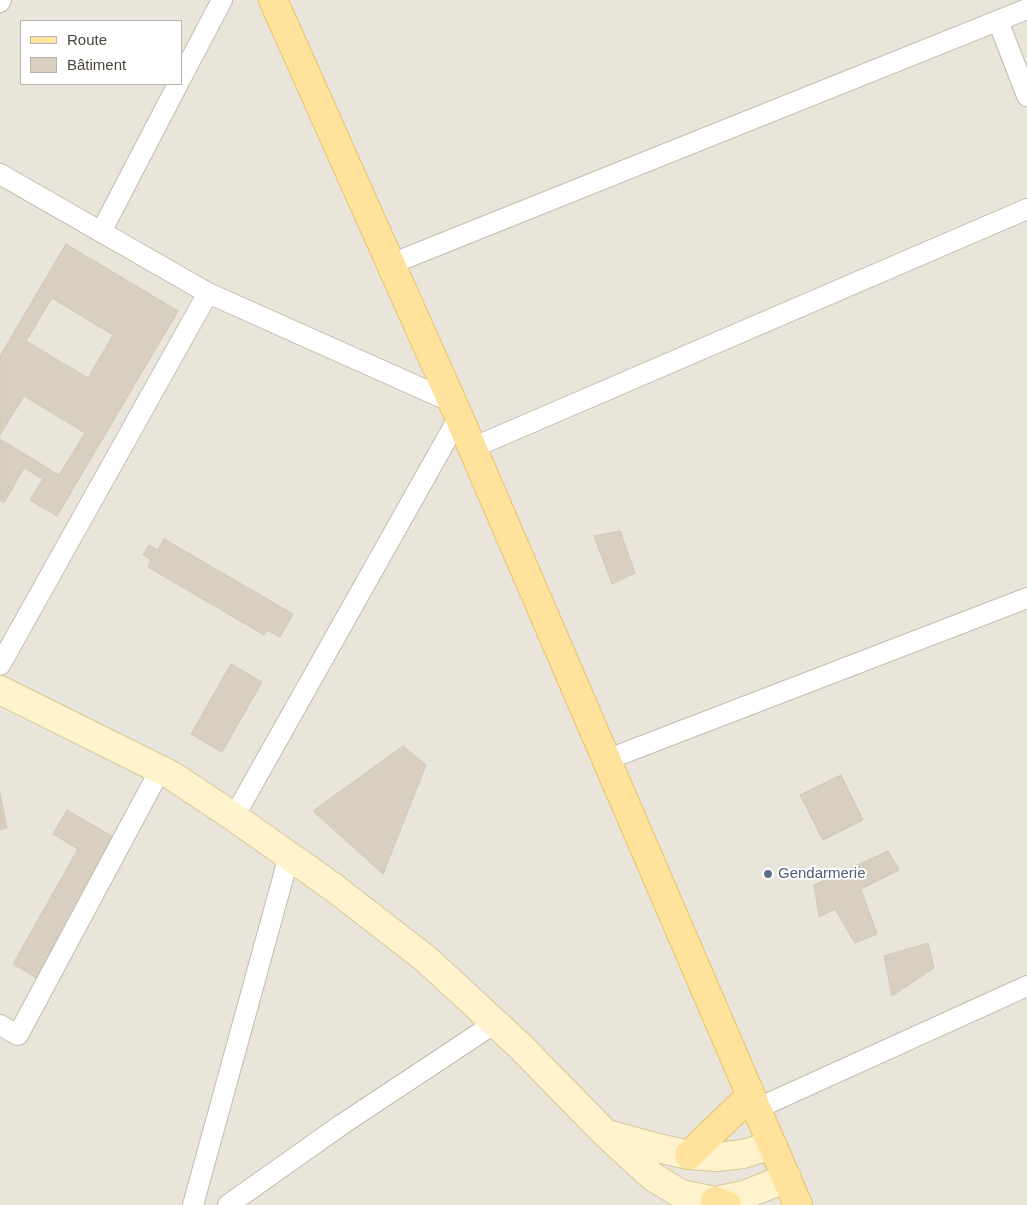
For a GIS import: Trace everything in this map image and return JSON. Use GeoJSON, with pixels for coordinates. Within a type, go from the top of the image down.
{"type":"FeatureCollection","features":[{"type":"Feature","properties":{"kind":"main road"},"geometry":{"type":"LineString","coordinates":[[274,0],[456,409],[798,1205]]}},
{"type":"Feature","properties":{"kind":"main road"},"geometry":{"type":"LineString","coordinates":[[689,1155],[753,1102]]}},
{"type":"Feature","properties":{"kind":"street"},"geometry":{"type":"LineString","coordinates":[[182,76],[222,0]]}},
{"type":"Feature","properties":{"kind":"street"},"geometry":{"type":"LineString","coordinates":[[391,264],[1027,9]]}},
{"type":"Feature","properties":{"kind":"street"},"geometry":{"type":"LineString","coordinates":[[998,21],[1027,96]]}},
{"type":"Feature","properties":{"kind":"street"},"geometry":{"type":"LineString","coordinates":[[101,232],[177,85]]}},
{"type":"Feature","properties":{"kind":"street"},"geometry":{"type":"LineString","coordinates":[[0,174],[208,293],[456,409],[234,817]]}},
{"type":"Feature","properties":{"kind":"street"},"geometry":{"type":"LineString","coordinates":[[472,448],[1027,209]]}},
{"type":"Feature","properties":{"kind":"street"},"geometry":{"type":"LineString","coordinates":[[0,665],[208,293]]}},
{"type":"Feature","properties":{"kind":"street"},"geometry":{"type":"LineString","coordinates":[[606,760],[1027,598]]}},
{"type":"Feature","properties":{"kind":"street"},"geometry":{"type":"LineString","coordinates":[[0,690],[171,775],[333,887],[426,960],[520,1046],[605,1133],[653,1178],[681,1194],[721,1203],[787,1178]]}},
{"type":"Feature","properties":{"kind":"street"},"geometry":{"type":"LineString","coordinates":[[0,1025],[18,1035],[160,770]]}},
{"type":"Feature","properties":{"kind":"street"},"geometry":{"type":"LineString","coordinates":[[193,1205],[289,856]]}},
{"type":"Feature","properties":{"kind":"street"},"geometry":{"type":"LineString","coordinates":[[753,1102],[1027,986]]}},
{"type":"Feature","properties":{"kind":"street"},"geometry":{"type":"LineString","coordinates":[[228,1205],[341,1125],[495,1023]]}},
{"type":"Feature","properties":{"kind":"street"},"geometry":{"type":"LineString","coordinates":[[605,1133],[689,1155],[717,1157],[743,1154],[772,1144]]}},
{"type":"Feature","properties":{"kind":"shaded area"},"geometry":{"type":"Polygon","coordinates":[[[0,0],[1027,0],[1027,1205],[0,1205],[0,0]]]}},
{"type":"Feature","properties":{"kind":"building"},"geometry":{"type":"Polygon","coordinates":[[[66,244],[178,311],[57,516],[30,500],[43,479],[24,468],[4,503],[0,500],[0,439],[59,475],[85,433],[24,396],[0,435],[0,356],[66,244]],[[52,298],[26,341],[88,378],[113,335],[52,298]]]}},
{"type":"Feature","properties":{"kind":"building"},"geometry":{"type":"Polygon","coordinates":[[[620,531],[635,573],[612,584],[594,536],[620,531]]]}},
{"type":"Feature","properties":{"kind":"building"},"geometry":{"type":"Polygon","coordinates":[[[164,539],[293,614],[280,637],[267,630],[264,635],[148,567],[151,560],[143,555],[149,545],[158,550],[164,539]]]}},
{"type":"Feature","properties":{"kind":"building"},"geometry":{"type":"Polygon","coordinates":[[[231,664],[262,682],[222,752],[191,734],[231,664]]]}},
{"type":"Feature","properties":{"kind":"building"},"geometry":{"type":"Polygon","coordinates":[[[403,746],[426,765],[383,874],[313,811],[403,746]]]}},
{"type":"Feature","properties":{"kind":"building"},"geometry":{"type":"Polygon","coordinates":[[[841,775],[863,820],[823,840],[800,795],[841,775]]]}},
{"type":"Feature","properties":{"kind":"building"},"geometry":{"type":"Polygon","coordinates":[[[0,793],[7,828],[0,830],[0,793]]]}},
{"type":"Feature","properties":{"kind":"building"},"geometry":{"type":"Polygon","coordinates":[[[67,810],[117,839],[37,978],[13,964],[78,849],[53,834],[67,810]]]}},
{"type":"Feature","properties":{"kind":"building"},"geometry":{"type":"Polygon","coordinates":[[[888,851],[899,870],[861,889],[877,934],[855,943],[835,909],[819,917],[814,885],[888,851]]]}},
{"type":"Feature","properties":{"kind":"building"},"geometry":{"type":"Polygon","coordinates":[[[928,943],[934,968],[892,996],[884,956],[928,943]]]}},
{"type":"Feature","properties":{"kind":"place","name":"Gendarmerie"},"geometry":{"type":"Point","coordinates":[768,874]}}]}
